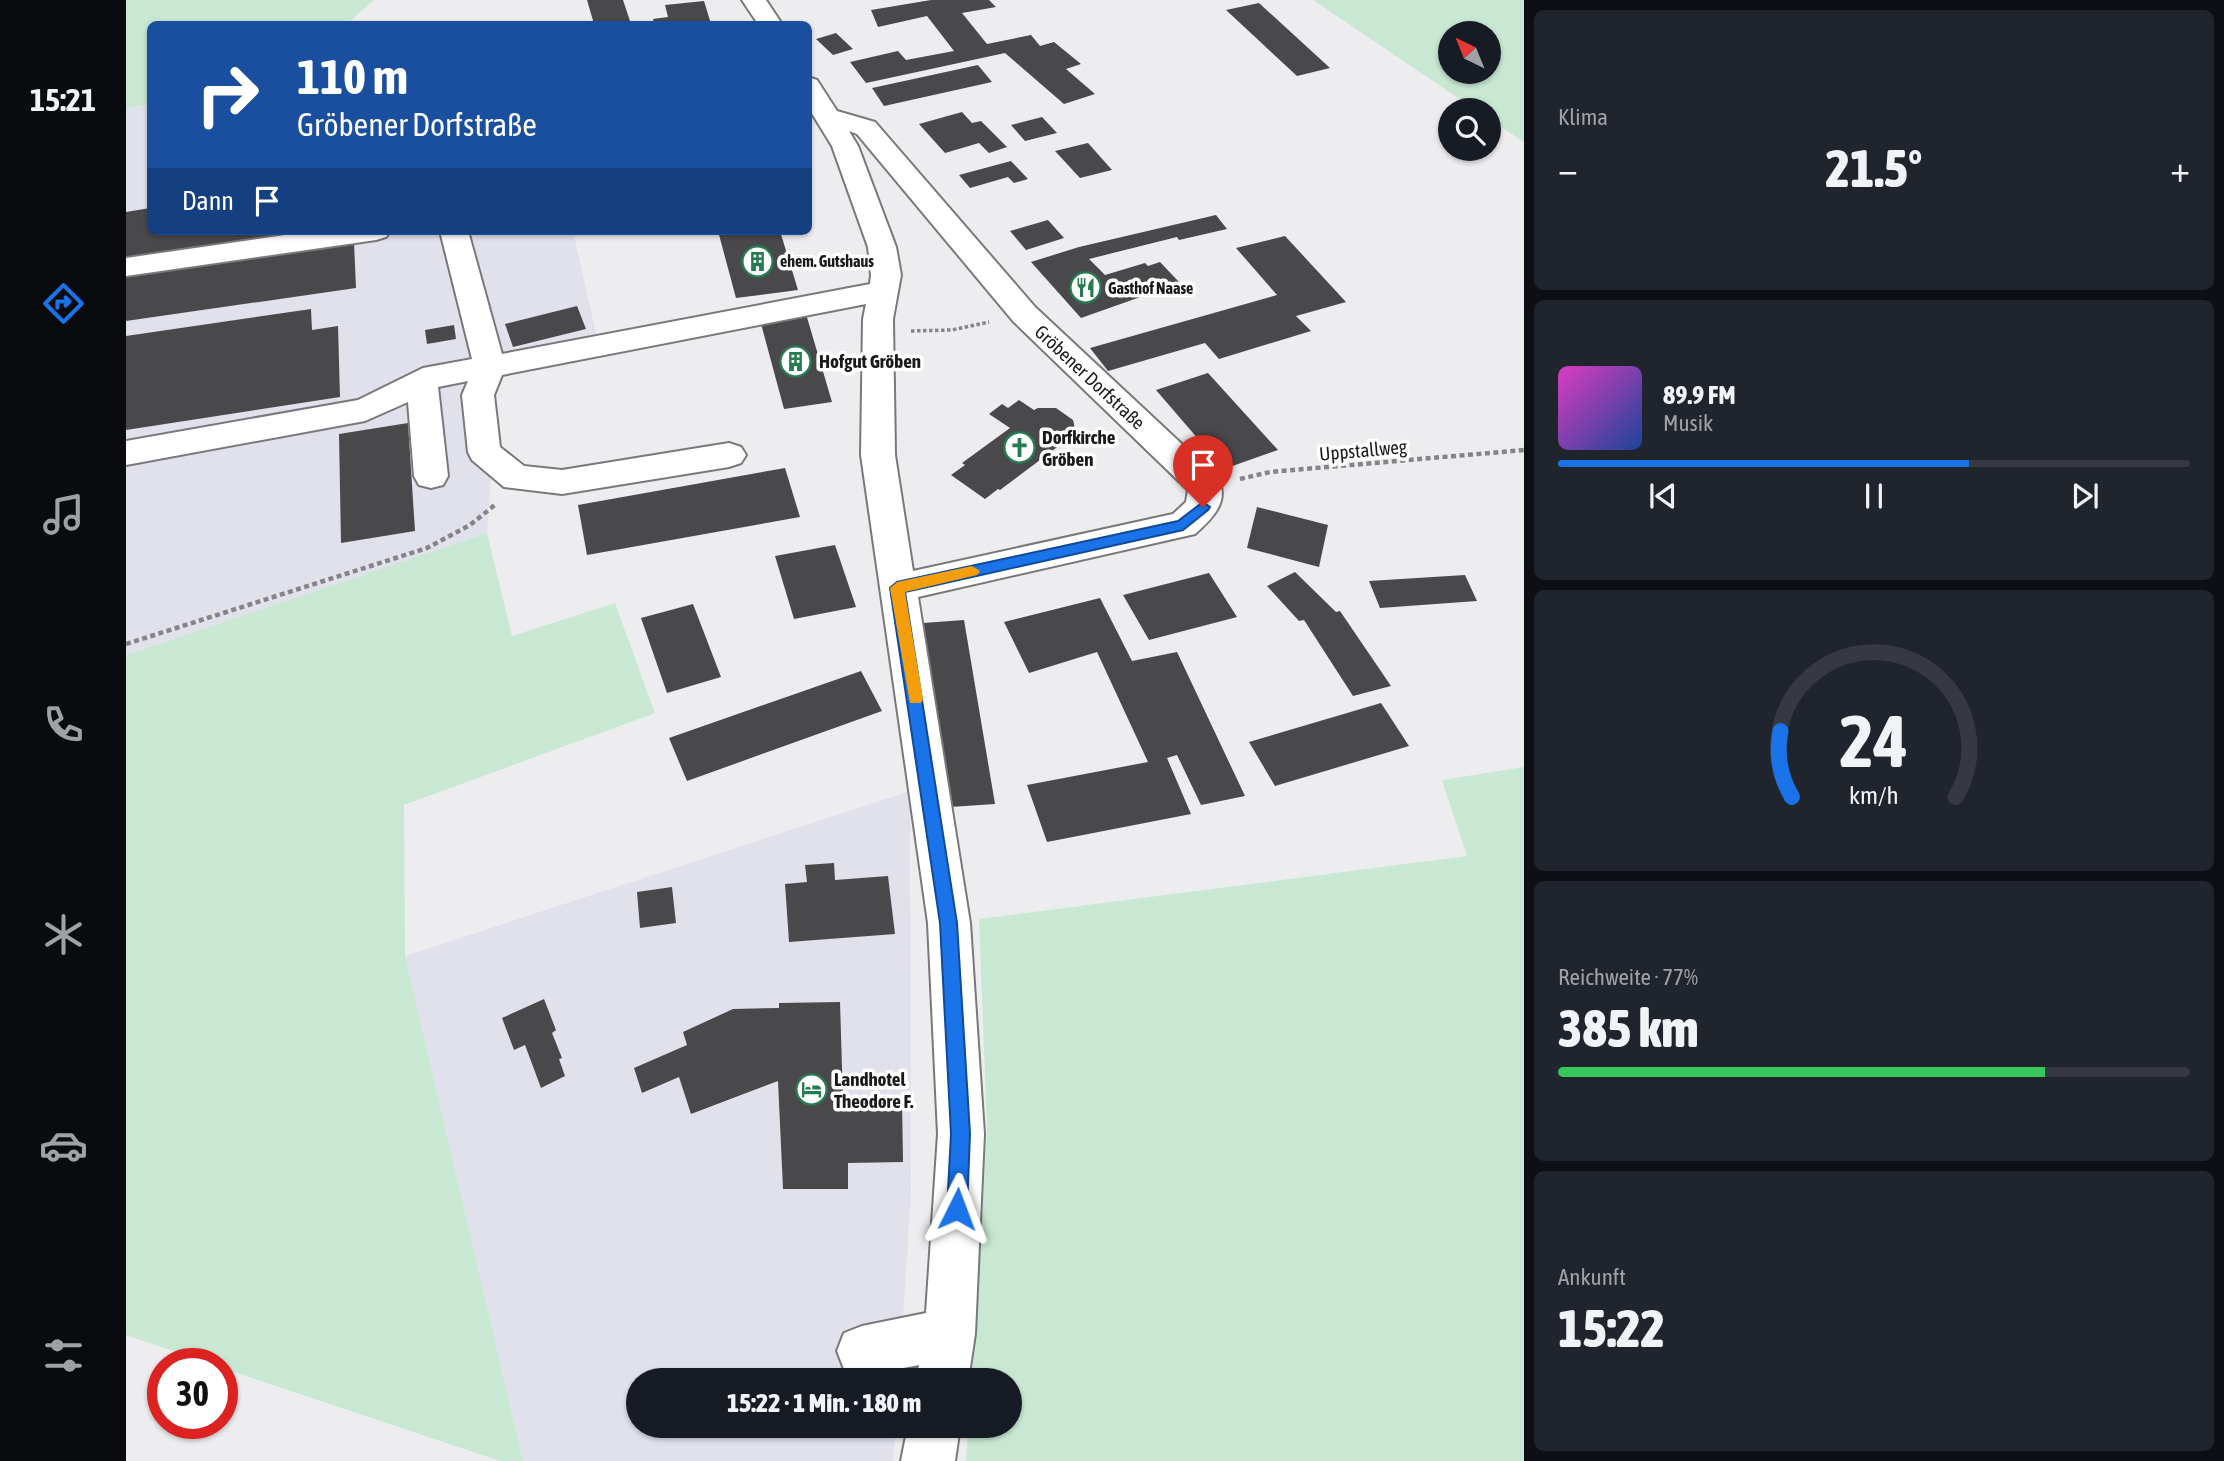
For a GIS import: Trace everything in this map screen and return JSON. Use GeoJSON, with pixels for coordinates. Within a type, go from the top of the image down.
{"type":"FeatureCollection","features":[{"type":"Feature","properties":{"kind":"street"},"geometry":{"type":"LineString","coordinates":[[754,0],[768,21]]}},
{"type":"Feature","properties":{"kind":"street"},"geometry":{"type":"LineString","coordinates":[[812,91],[845,146],[882,247],[886,275],[881,305],[878,455],[949,923],[961,1134],[946,1357],[862,1351]]}},
{"type":"Feature","properties":{"kind":"street","name":"Gröbener Dorfstraße"},"geometry":{"type":"LineString","coordinates":[[829,117],[866,128],[1024,314],[1205,486]]}},
{"type":"Feature","properties":{"kind":"street"},"geometry":{"type":"LineString","coordinates":[[126,267],[348,235]]}},
{"type":"Feature","properties":{"kind":"street"},"geometry":{"type":"LineString","coordinates":[[455,235],[490,367],[478,395],[484,452],[516,478],[562,482],[729,455]]}},
{"type":"Feature","properties":{"kind":"street"},"geometry":{"type":"LineString","coordinates":[[126,453],[365,410],[434,376],[881,305]]}},
{"type":"Feature","properties":{"kind":"street"},"geometry":{"type":"LineString","coordinates":[[422,382],[431,475]]}},
{"type":"Feature","properties":{"kind":"street"},"geometry":{"type":"LineString","coordinates":[[897,588],[1183,525],[1203,507],[1205,486]]}},
{"type":"Feature","properties":{"kind":"street"},"geometry":{"type":"LineString","coordinates":[[928,1461],[932,1438]]}},
{"type":"Feature","properties":{"kind":"path"},"geometry":{"type":"LineString","coordinates":[[881,305],[907,331],[952,330],[1024,314]]}},
{"type":"Feature","properties":{"kind":"path","name":"Uppstallweg"},"geometry":{"type":"LineString","coordinates":[[1205,486],[1270,472],[1524,450]]}},
{"type":"Feature","properties":{"kind":"path"},"geometry":{"type":"LineString","coordinates":[[126,644],[428,548],[470,525],[498,503],[516,478]]}},
{"type":"Feature","properties":{"kind":"shaded area"},"geometry":{"type":"Polygon","coordinates":[[[147,104],[147,235],[574,235],[597,338],[499,359],[487,533],[126,655],[126,108],[147,104]]]}},
{"type":"Feature","properties":{"kind":"shaded area"},"geometry":{"type":"Polygon","coordinates":[[[910,791],[911,1193],[900,1368],[626,1368],[626,1438],[895,1438],[893,1461],[523,1461],[405,956],[910,791]]]}},
{"type":"Feature","properties":{"kind":"green space"},"geometry":{"type":"Polygon","coordinates":[[[126,0],[374,0],[350,21],[147,21],[147,104],[126,108],[126,0]]]}},
{"type":"Feature","properties":{"kind":"green space"},"geometry":{"type":"Polygon","coordinates":[[[1313,0],[1524,0],[1524,142],[1501,127],[1501,98],[1458,98],[1313,0]]]}},
{"type":"Feature","properties":{"kind":"green space"},"geometry":{"type":"Polygon","coordinates":[[[487,533],[512,636],[615,603],[655,713],[404,805],[405,956],[523,1461],[500,1461],[238,1373],[238,1348],[165,1348],[126,1335],[126,655],[487,533]]]}},
{"type":"Feature","properties":{"kind":"green space"},"geometry":{"type":"Polygon","coordinates":[[[1524,767],[1524,1461],[966,1461],[967,1438],[1022,1438],[1022,1368],[973,1368],[987,1129],[979,919],[1467,856],[1442,780],[1524,767]]]}},
{"type":"Feature","properties":{"kind":"building"},"geometry":{"type":"Polygon","coordinates":[[[587,0],[623,0],[630,21],[593,21],[587,0]]]}},
{"type":"Feature","properties":{"kind":"building"},"geometry":{"type":"Polygon","coordinates":[[[931,0],[989,0],[996,7],[962,13],[987,44],[1031,35],[1040,46],[1054,42],[1081,64],[1066,69],[1095,94],[1064,104],[1005,53],[866,83],[850,62],[898,51],[906,60],[954,51],[927,16],[878,27],[871,10],[931,0]]]}},
{"type":"Feature","properties":{"kind":"building"},"geometry":{"type":"Polygon","coordinates":[[[704,1],[710,21],[653,21],[668,17],[665,5],[704,1]]]}},
{"type":"Feature","properties":{"kind":"building"},"geometry":{"type":"Polygon","coordinates":[[[1259,3],[1330,68],[1297,76],[1226,10],[1259,3]]]}},
{"type":"Feature","properties":{"kind":"building"},"geometry":{"type":"Polygon","coordinates":[[[836,33],[853,49],[833,55],[816,39],[836,33]]]}},
{"type":"Feature","properties":{"kind":"building"},"geometry":{"type":"Polygon","coordinates":[[[978,65],[992,82],[884,106],[872,88],[978,65]]]}},
{"type":"Feature","properties":{"kind":"building"},"geometry":{"type":"Polygon","coordinates":[[[962,112],[972,123],[981,121],[1007,147],[989,153],[979,143],[945,153],[919,124],[962,112]]]}},
{"type":"Feature","properties":{"kind":"building"},"geometry":{"type":"Polygon","coordinates":[[[1042,117],[1057,133],[1025,141],[1011,125],[1042,117]]]}},
{"type":"Feature","properties":{"kind":"building"},"geometry":{"type":"Polygon","coordinates":[[[1088,143],[1112,170],[1080,178],[1055,151],[1088,143]]]}},
{"type":"Feature","properties":{"kind":"building"},"geometry":{"type":"Polygon","coordinates":[[[1011,161],[1028,179],[1014,183],[1008,177],[970,188],[959,175],[1011,161]]]}},
{"type":"Feature","properties":{"kind":"building"},"geometry":{"type":"Polygon","coordinates":[[[147,208],[147,235],[291,235],[126,259],[126,212],[147,208]]]}},
{"type":"Feature","properties":{"kind":"building"},"geometry":{"type":"Polygon","coordinates":[[[1216,215],[1227,229],[1179,240],[1177,237],[1089,259],[1105,275],[1145,263],[1148,266],[1160,262],[1180,283],[1081,318],[1031,262],[1079,247],[1216,215]]]}},
{"type":"Feature","properties":{"kind":"building"},"geometry":{"type":"Polygon","coordinates":[[[1048,220],[1064,238],[1026,250],[1010,231],[1048,220]]]}},
{"type":"Feature","properties":{"kind":"building","name":"ehem. Gutshaus"},"geometry":{"type":"Polygon","coordinates":[[[719,235],[781,235],[798,290],[736,298],[719,235]]]}},
{"type":"Feature","properties":{"kind":"building"},"geometry":{"type":"Polygon","coordinates":[[[1285,236],[1346,302],[1296,316],[1311,331],[1219,359],[1205,343],[1108,371],[1090,348],[1277,295],[1236,248],[1285,236]]]}},
{"type":"Feature","properties":{"kind":"building"},"geometry":{"type":"Polygon","coordinates":[[[354,242],[356,288],[126,321],[126,274],[354,242]]]}},
{"type":"Feature","properties":{"kind":"building"},"geometry":{"type":"Polygon","coordinates":[[[577,306],[586,329],[513,347],[505,324],[577,306]]]}},
{"type":"Feature","properties":{"kind":"building"},"geometry":{"type":"Polygon","coordinates":[[[311,309],[312,330],[338,326],[340,397],[126,430],[126,336],[311,309]]]}},
{"type":"Feature","properties":{"kind":"building","name":"Hofgut Gröben"},"geometry":{"type":"Polygon","coordinates":[[[806,314],[832,402],[784,409],[760,320],[806,314]]]}},
{"type":"Feature","properties":{"kind":"building"},"geometry":{"type":"Polygon","coordinates":[[[454,325],[456,339],[427,344],[425,330],[454,325]]]}},
{"type":"Feature","properties":{"kind":"building"},"geometry":{"type":"Polygon","coordinates":[[[1208,373],[1278,450],[1224,469],[1156,390],[1208,373]]]}},
{"type":"Feature","properties":{"kind":"building","name":"Dorfkirche Gröben"},"geometry":{"type":"Polygon","coordinates":[[[1019,400],[1034,410],[1056,408],[1073,420],[1076,433],[985,499],[951,475],[965,465],[962,463],[1010,428],[989,414],[1002,404],[1008,408],[1019,400]]]}},
{"type":"Feature","properties":{"kind":"building"},"geometry":{"type":"Polygon","coordinates":[[[408,423],[415,531],[341,543],[339,434],[408,423]]]}},
{"type":"Feature","properties":{"kind":"building"},"geometry":{"type":"Polygon","coordinates":[[[785,468],[800,517],[587,555],[578,505],[785,468]]]}},
{"type":"Feature","properties":{"kind":"building"},"geometry":{"type":"Polygon","coordinates":[[[1257,507],[1328,525],[1319,567],[1247,548],[1257,507]]]}},
{"type":"Feature","properties":{"kind":"building"},"geometry":{"type":"Polygon","coordinates":[[[835,545],[856,607],[794,619],[775,556],[835,545]]]}},
{"type":"Feature","properties":{"kind":"building"},"geometry":{"type":"Polygon","coordinates":[[[1295,572],[1336,612],[1340,611],[1391,686],[1353,696],[1304,620],[1299,621],[1267,586],[1295,572]]]}},
{"type":"Feature","properties":{"kind":"building"},"geometry":{"type":"Polygon","coordinates":[[[1209,573],[1237,617],[1149,640],[1123,595],[1209,573]]]}},
{"type":"Feature","properties":{"kind":"building"},"geometry":{"type":"Polygon","coordinates":[[[1465,575],[1477,601],[1380,608],[1369,581],[1465,575]]]}},
{"type":"Feature","properties":{"kind":"building"},"geometry":{"type":"Polygon","coordinates":[[[1100,598],[1132,661],[1177,652],[1245,796],[1201,805],[1177,755],[1167,758],[1191,814],[1047,842],[1027,785],[1148,762],[1097,652],[1029,673],[1004,622],[1100,598]]]}},
{"type":"Feature","properties":{"kind":"building"},"geometry":{"type":"Polygon","coordinates":[[[693,604],[721,677],[667,693],[641,618],[693,604]]]}},
{"type":"Feature","properties":{"kind":"building"},"geometry":{"type":"Polygon","coordinates":[[[964,620],[995,804],[950,807],[923,623],[964,620]]]}},
{"type":"Feature","properties":{"kind":"building"},"geometry":{"type":"Polygon","coordinates":[[[861,671],[882,711],[687,781],[669,738],[861,671]]]}},
{"type":"Feature","properties":{"kind":"building"},"geometry":{"type":"Polygon","coordinates":[[[1381,703],[1409,746],[1275,786],[1249,742],[1381,703]]]}},
{"type":"Feature","properties":{"kind":"building"},"geometry":{"type":"Polygon","coordinates":[[[834,863],[835,880],[888,876],[895,934],[789,942],[785,884],[807,882],[805,865],[834,863]]]}},
{"type":"Feature","properties":{"kind":"building"},"geometry":{"type":"Polygon","coordinates":[[[672,887],[676,923],[640,928],[637,892],[672,887]]]}},
{"type":"Feature","properties":{"kind":"building"},"geometry":{"type":"Polygon","coordinates":[[[544,999],[556,1030],[552,1033],[562,1058],[559,1059],[565,1076],[541,1088],[525,1045],[514,1050],[502,1018],[544,999]]]}},
{"type":"Feature","properties":{"kind":"building","name":"Landhotel Theodore F."},"geometry":{"type":"Polygon","coordinates":[[[840,1002],[843,1100],[902,1100],[903,1162],[848,1163],[848,1189],[783,1189],[778,1081],[691,1114],[679,1077],[642,1093],[634,1068],[687,1045],[683,1032],[733,1009],[779,1008],[779,1003],[840,1002]]]}},
{"type":"Feature","properties":{"kind":"slow traffic"},"geometry":{"type":"LineString","coordinates":[[916,699],[897,588],[972,571]]}},
{"type":"Feature","properties":{"kind":"place","name":"ehem. Gutshaus"},"geometry":{"type":"Point","coordinates":[757,261]}},
{"type":"Feature","properties":{"kind":"place","name":"Gasthof Naase"},"geometry":{"type":"Point","coordinates":[1085,288]}},
{"type":"Feature","properties":{"kind":"place","name":"Hofgut Gröben"},"geometry":{"type":"Point","coordinates":[796,361]}},
{"type":"Feature","properties":{"kind":"place","name":"Dorfkirche Gröben"},"geometry":{"type":"Point","coordinates":[1019,448]}},
{"type":"Feature","properties":{"kind":"place","name":"Landhotel Theodore F."},"geometry":{"type":"Point","coordinates":[811,1090]}},
{"type":"Feature","properties":{"kind":"route"},"geometry":{"type":"LineString","coordinates":[[957,1209],[961,1134],[949,923],[897,588],[1183,525],[1203,507]]}}]}
